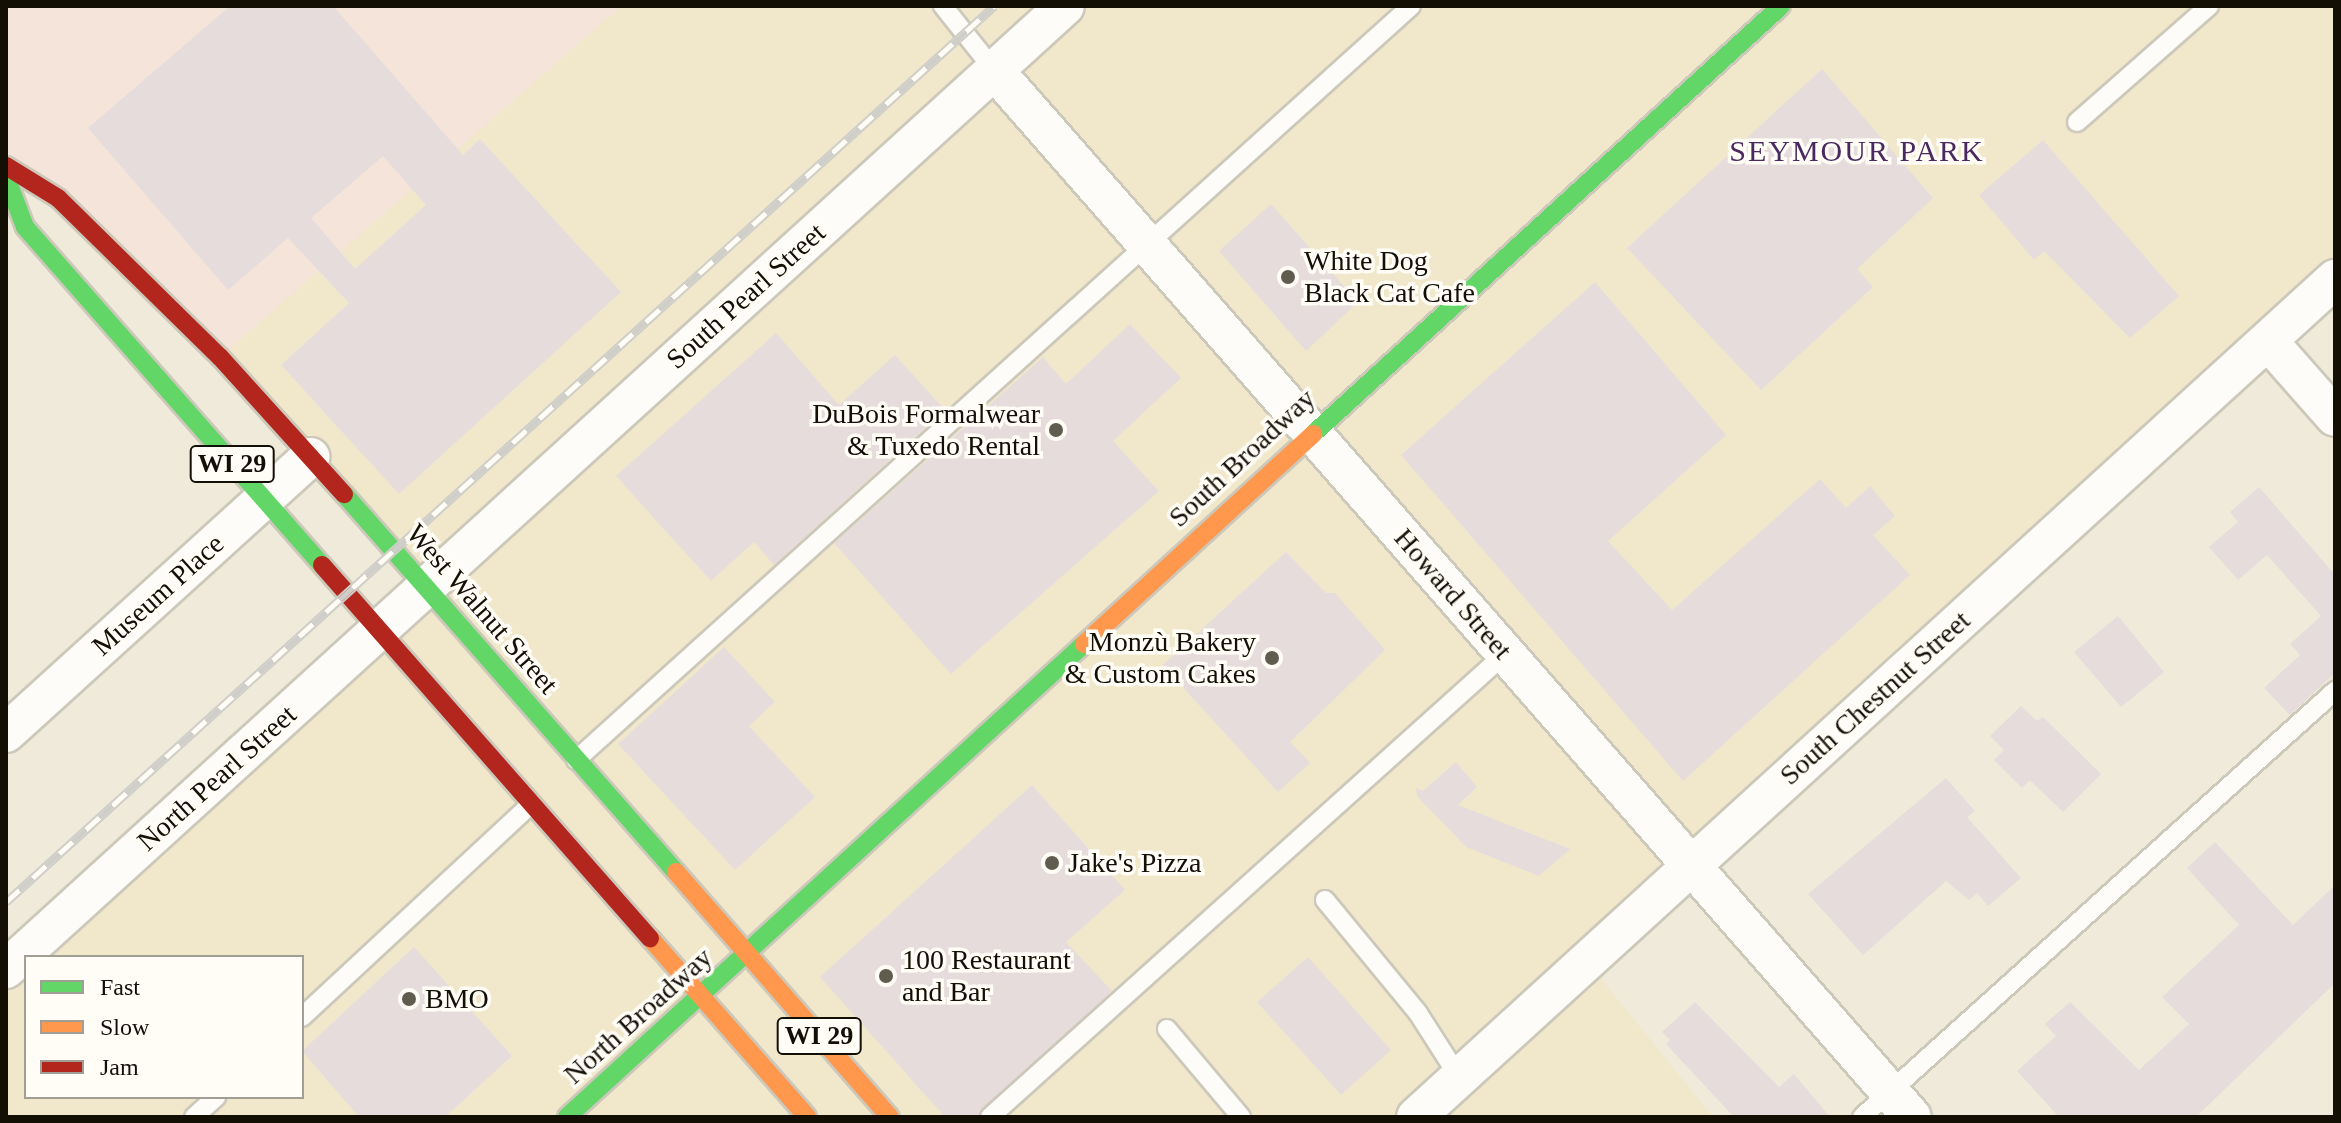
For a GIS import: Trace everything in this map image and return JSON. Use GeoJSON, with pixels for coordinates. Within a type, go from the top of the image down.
{"type":"FeatureCollection","features":[{"type":"Feature","properties":{"kind":"main road","name":"South Broadway"},"geometry":{"type":"LineString","coordinates":[[746,956],[1312,431],[1781,6]]}},
{"type":"Feature","properties":{"kind":"main road","name":"West Walnut Street"},"geometry":{"type":"LineString","coordinates":[[6,166],[58,198],[220,357],[427,586],[746,956],[890,1117]]}},
{"type":"Feature","properties":{"kind":"main road","name":"WI 29"},"geometry":{"type":"LineString","coordinates":[[6,177],[25,227],[807,1117]]}},
{"type":"Feature","properties":{"kind":"main road","name":"North Broadway"},"geometry":{"type":"LineString","coordinates":[[567,1117],[746,956]]}},
{"type":"Feature","properties":{"kind":"street","name":"South Pearl Street"},"geometry":{"type":"LineString","coordinates":[[427,586],[1065,6]]}},
{"type":"Feature","properties":{"kind":"street","name":"Howard Street"},"geometry":{"type":"LineString","coordinates":[[994,70],[1901,1104]]}},
{"type":"Feature","properties":{"kind":"street","name":"South Chestnut Street"},"geometry":{"type":"LineString","coordinates":[[1416,1117],[2335,279]]}},
{"type":"Feature","properties":{"kind":"street"},"geometry":{"type":"LineString","coordinates":[[2268,341],[2335,417]]}},
{"type":"Feature","properties":{"kind":"street","name":"Museum Place"},"geometry":{"type":"LineString","coordinates":[[6,733],[310,457]]}},
{"type":"Feature","properties":{"kind":"street","name":"North Pearl Street"},"geometry":{"type":"LineString","coordinates":[[6,969],[427,586]]}},
{"type":"Feature","properties":{"kind":"lane"},"geometry":{"type":"LineString","coordinates":[[943,6],[994,70]]}},
{"type":"Feature","properties":{"kind":"lane"},"geometry":{"type":"LineString","coordinates":[[576,761],[1411,6]]}},
{"type":"Feature","properties":{"kind":"lane"},"geometry":{"type":"LineString","coordinates":[[2077,122],[2209,6]]}},
{"type":"Feature","properties":{"kind":"lane"},"geometry":{"type":"LineString","coordinates":[[990,1117],[1505,654]]}},
{"type":"Feature","properties":{"kind":"lane"},"geometry":{"type":"LineString","coordinates":[[1862,1117],[1901,1104],[2335,691]]}},
{"type":"Feature","properties":{"kind":"lane"},"geometry":{"type":"LineString","coordinates":[[304,1015],[531,804]]}},
{"type":"Feature","properties":{"kind":"lane"},"geometry":{"type":"LineString","coordinates":[[1325,900],[1418,1013],[1459,1077]]}},
{"type":"Feature","properties":{"kind":"lane"},"geometry":{"type":"LineString","coordinates":[[1167,1029],[1241,1117]]}},
{"type":"Feature","properties":{"kind":"lane"},"geometry":{"type":"LineString","coordinates":[[194,1117],[214,1099]]}},
{"type":"Feature","properties":{"kind":"shaded area"},"geometry":{"type":"Polygon","coordinates":[[[6,6],[621,6],[220,357],[6,166],[6,6]]]}},
{"type":"Feature","properties":{"kind":"shaded area"},"geometry":{"type":"Polygon","coordinates":[[[621,6],[2335,6],[2335,279],[1586,960],[1713,1117],[6,1117],[6,969],[427,586],[220,357],[621,6]]]}},
{"type":"Feature","properties":{"kind":"building"},"geometry":{"type":"Polygon","coordinates":[[[230,6],[333,6],[463,155],[480,139],[621,292],[399,494],[281,365],[349,303],[288,238],[228,290],[88,128],[230,6]],[[383,156],[311,218],[355,269],[426,205],[383,156]]]}},
{"type":"Feature","properties":{"kind":"building"},"geometry":{"type":"Polygon","coordinates":[[[1822,69],[1933,198],[1857,269],[1873,287],[1761,390],[1627,248],[1822,69]]]}},
{"type":"Feature","properties":{"kind":"building"},"geometry":{"type":"Polygon","coordinates":[[[2043,140],[2179,296],[2130,338],[2044,251],[2034,260],[1979,195],[2043,140]]]}},
{"type":"Feature","properties":{"kind":"building","name":"White Dog Black Cat Cafe"},"geometry":{"type":"Polygon","coordinates":[[[1271,204],[1358,302],[1306,351],[1219,251],[1271,204]]]}},
{"type":"Feature","properties":{"kind":"building"},"geometry":{"type":"Polygon","coordinates":[[[1595,282],[1726,435],[1608,541],[1672,610],[1820,479],[1846,508],[1870,486],[1895,516],[1873,535],[1910,575],[1683,781],[1401,455],[1595,282]]]}},
{"type":"Feature","properties":{"kind":"building"},"geometry":{"type":"Polygon","coordinates":[[[1130,324],[1181,378],[1113,441],[1159,491],[951,674],[834,543],[1043,357],[1066,384],[1130,324]]]}},
{"type":"Feature","properties":{"kind":"building"},"geometry":{"type":"Polygon","coordinates":[[[776,333],[839,405],[895,355],[945,410],[774,565],[754,542],[711,581],[616,476],[776,333]]]}},
{"type":"Feature","properties":{"kind":"building"},"geometry":{"type":"Polygon","coordinates":[[[2259,487],[2335,575],[2335,673],[2290,715],[2264,688],[2300,655],[2290,644],[2321,616],[2267,555],[2238,580],[2209,547],[2238,522],[2230,512],[2259,487]]]}},
{"type":"Feature","properties":{"kind":"building"},"geometry":{"type":"Polygon","coordinates":[[[1286,552],[1326,593],[1335,593],[1385,650],[1290,742],[1310,763],[1278,792],[1163,665],[1286,552]]]}},
{"type":"Feature","properties":{"kind":"building"},"geometry":{"type":"Polygon","coordinates":[[[2118,616],[2164,672],[2121,707],[2074,652],[2118,616]]]}},
{"type":"Feature","properties":{"kind":"building"},"geometry":{"type":"Polygon","coordinates":[[[724,647],[775,702],[749,726],[815,797],[735,870],[618,744],[724,647]]]}},
{"type":"Feature","properties":{"kind":"building"},"geometry":{"type":"Polygon","coordinates":[[[2021,706],[2037,721],[2043,717],[2101,774],[2063,812],[2030,780],[2022,788],[1994,760],[2004,750],[1990,736],[2021,706]]]}},
{"type":"Feature","properties":{"kind":"building"},"geometry":{"type":"Polygon","coordinates":[[[1456,762],[1477,787],[1458,805],[1570,849],[1539,876],[1466,847],[1417,796],[1416,788],[1423,791],[1456,762]]]}},
{"type":"Feature","properties":{"kind":"building"},"geometry":{"type":"Polygon","coordinates":[[[1946,778],[1975,811],[1967,817],[2021,878],[1988,906],[1977,893],[1969,900],[1946,881],[1863,955],[1808,894],[1946,778]]]}},
{"type":"Feature","properties":{"kind":"building"},"geometry":{"type":"Polygon","coordinates":[[[1032,785],[1125,890],[1066,942],[1112,991],[978,1117],[945,1117],[820,977],[1032,785]]]}},
{"type":"Feature","properties":{"kind":"building"},"geometry":{"type":"Polygon","coordinates":[[[2215,842],[2293,925],[2335,885],[2335,983],[2196,1117],[2059,1117],[2017,1071],[2056,1036],[2045,1024],[2070,1002],[2139,1070],[2189,1024],[2162,997],[2239,925],[2187,868],[2215,842]]]}},
{"type":"Feature","properties":{"kind":"building","name":"BMO"},"geometry":{"type":"Polygon","coordinates":[[[414,947],[512,1056],[445,1117],[359,1117],[304,1053],[304,1049],[414,947]]]}},
{"type":"Feature","properties":{"kind":"building"},"geometry":{"type":"Polygon","coordinates":[[[1308,957],[1391,1050],[1341,1095],[1257,1002],[1308,957]]]}},
{"type":"Feature","properties":{"kind":"building"},"geometry":{"type":"Polygon","coordinates":[[[1695,1002],[1779,1087],[1794,1074],[1830,1117],[1734,1117],[1666,1044],[1670,1040],[1662,1032],[1695,1002]]]}},
{"type":"Feature","properties":{"kind":"railway"},"geometry":{"type":"LineString","coordinates":[[6,902],[994,6]]}},
{"type":"Feature","properties":{"kind":"traffic: fast"},"geometry":{"type":"LineString","coordinates":[[1313,434],[1781,6]]}},
{"type":"Feature","properties":{"kind":"traffic: fast"},"geometry":{"type":"LineString","coordinates":[[6,177],[25,227],[322,565]]}},
{"type":"Feature","properties":{"kind":"traffic: fast"},"geometry":{"type":"LineString","coordinates":[[344,494],[676,872]]}},
{"type":"Feature","properties":{"kind":"traffic: fast"},"geometry":{"type":"LineString","coordinates":[[567,1117],[1084,644]]}},
{"type":"Feature","properties":{"kind":"traffic: slow"},"geometry":{"type":"LineString","coordinates":[[1084,644],[1313,434]]}},
{"type":"Feature","properties":{"kind":"traffic: slow"},"geometry":{"type":"LineString","coordinates":[[676,872],[890,1117]]}},
{"type":"Feature","properties":{"kind":"traffic: slow"},"geometry":{"type":"LineString","coordinates":[[650,938],[807,1117]]}},
{"type":"Feature","properties":{"kind":"traffic: jam"},"geometry":{"type":"LineString","coordinates":[[6,166],[58,198],[220,357],[344,494]]}},
{"type":"Feature","properties":{"kind":"traffic: jam"},"geometry":{"type":"LineString","coordinates":[[322,565],[650,938]]}},
{"type":"Feature","properties":{"kind":"place","name":"White Dog Black Cat Cafe"},"geometry":{"type":"Point","coordinates":[1288,277]}},
{"type":"Feature","properties":{"kind":"place","name":"DuBois Formalwear & Tuxedo Rental"},"geometry":{"type":"Point","coordinates":[1056,430]}},
{"type":"Feature","properties":{"kind":"place","name":"Monzù Bakery & Custom Cakes"},"geometry":{"type":"Point","coordinates":[1272,658]}},
{"type":"Feature","properties":{"kind":"place","name":"Jake's Pizza"},"geometry":{"type":"Point","coordinates":[1052,863]}},
{"type":"Feature","properties":{"kind":"place","name":"100 Restaurant and Bar"},"geometry":{"type":"Point","coordinates":[886,976]}},
{"type":"Feature","properties":{"kind":"place","name":"BMO"},"geometry":{"type":"Point","coordinates":[409,999]}},
{"type":"Feature","properties":{"kind":"district","name":"SEYMOUR PARK"},"geometry":{"type":"Point","coordinates":[1857,151]}}]}
